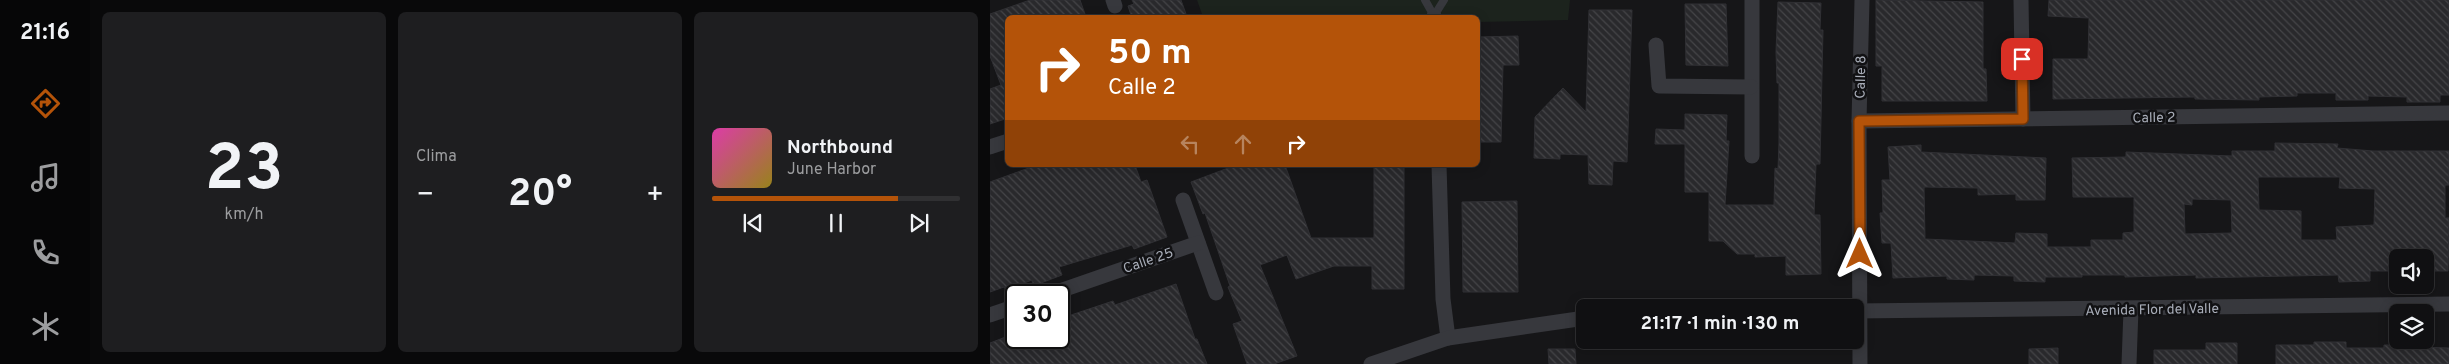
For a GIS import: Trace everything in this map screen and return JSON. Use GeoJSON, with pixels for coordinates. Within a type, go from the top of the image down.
{"type":"FeatureCollection","features":[{"type":"Feature","properties":{"kind":"street"},"geometry":{"type":"LineString","coordinates":[[1752,0],[1752,156]]}},
{"type":"Feature","properties":{"kind":"street","name":"Calle 8"},"geometry":{"type":"LineString","coordinates":[[1858,299],[1862,0]]}},
{"type":"Feature","properties":{"kind":"street"},"geometry":{"type":"LineString","coordinates":[[2022,0],[2023,119]]}},
{"type":"Feature","properties":{"kind":"street"},"geometry":{"type":"LineString","coordinates":[[1656,45],[1659,86],[1751,87]]}},
{"type":"Feature","properties":{"kind":"street","name":"Calle 2"},"geometry":{"type":"LineString","coordinates":[[1859,121],[2449,113]]}},
{"type":"Feature","properties":{"kind":"street"},"geometry":{"type":"LineString","coordinates":[[990,147],[1005,142]]}},
{"type":"Feature","properties":{"kind":"street"},"geometry":{"type":"LineString","coordinates":[[1439,167],[1443,299],[1448,338]]}},
{"type":"Feature","properties":{"kind":"street"},"geometry":{"type":"LineString","coordinates":[[1183,200],[1216,293]]}},
{"type":"Feature","properties":{"kind":"street","name":"Calle 25"},"geometry":{"type":"LineString","coordinates":[[1070,287],[1198,243]]}},
{"type":"Feature","properties":{"kind":"street","name":"Avenida Flor del Valle"},"geometry":{"type":"LineString","coordinates":[[1864,311],[2449,304]]}},
{"type":"Feature","properties":{"kind":"street"},"geometry":{"type":"LineString","coordinates":[[2129,364],[2131,309]]}},
{"type":"Feature","properties":{"kind":"street"},"geometry":{"type":"LineString","coordinates":[[990,315],[1005,310]]}},
{"type":"Feature","properties":{"kind":"street"},"geometry":{"type":"LineString","coordinates":[[1371,364],[1448,338],[1576,319]]}},
{"type":"Feature","properties":{"kind":"street","name":"Calle 8"},"geometry":{"type":"LineString","coordinates":[[1859,349],[1860,364]]}},
{"type":"Feature","properties":{"kind":"lane"},"geometry":{"type":"LineString","coordinates":[[1425,0],[1433,15]]}},
{"type":"Feature","properties":{"kind":"lane"},"geometry":{"type":"LineString","coordinates":[[1435,15],[1444,0]]}},
{"type":"Feature","properties":{"kind":"shaded area"},"geometry":{"type":"Polygon","coordinates":[[[1197,0],[1570,0],[1568,20],[1480,22],[1480,15],[1202,14],[1197,0]]]}},
{"type":"Feature","properties":{"kind":"building"},"geometry":{"type":"Polygon","coordinates":[[[1030,0],[1080,0],[1085,14],[1005,15],[1005,119],[990,124],[990,89],[1001,85],[990,56],[990,14],[1030,0]]]}},
{"type":"Feature","properties":{"kind":"building"},"geometry":{"type":"Polygon","coordinates":[[[1132,0],[1181,0],[1186,14],[1131,15],[1128,6],[1134,4],[1132,0]]]}},
{"type":"Feature","properties":{"kind":"building"},"geometry":{"type":"Polygon","coordinates":[[[1876,0],[1983,2],[1983,69],[1986,69],[1987,101],[1882,101],[1882,66],[1876,66],[1876,0]]]}},
{"type":"Feature","properties":{"kind":"building"},"geometry":{"type":"Polygon","coordinates":[[[2049,0],[2449,0],[2449,95],[2440,95],[2440,102],[2407,102],[2407,97],[2368,96],[2368,100],[2336,100],[2336,93],[2297,93],[2297,96],[2259,97],[2259,100],[2195,99],[2195,97],[2053,99],[2053,59],[2088,59],[2089,18],[2048,16],[2049,0]]]}},
{"type":"Feature","properties":{"kind":"building"},"geometry":{"type":"Polygon","coordinates":[[[1778,2],[1821,3],[1820,30],[1823,30],[1820,164],[1816,164],[1814,215],[1820,215],[1821,274],[1786,275],[1786,256],[1755,257],[1755,254],[1737,254],[1723,241],[1709,241],[1709,192],[1685,192],[1685,144],[1655,144],[1656,129],[1685,130],[1685,114],[1727,115],[1726,141],[1729,141],[1725,205],[1774,205],[1775,168],[1778,169],[1779,143],[1779,83],[1777,83],[1776,52],[1778,2]]]}},
{"type":"Feature","properties":{"kind":"building"},"geometry":{"type":"Polygon","coordinates":[[[1685,4],[1726,4],[1728,66],[1686,65],[1685,4]]]}},
{"type":"Feature","properties":{"kind":"building"},"geometry":{"type":"Polygon","coordinates":[[[1589,10],[1632,10],[1627,162],[1613,161],[1612,185],[1589,184],[1588,155],[1560,154],[1560,159],[1534,158],[1535,117],[1563,88],[1586,112],[1589,10]]]}},
{"type":"Feature","properties":{"kind":"building"},"geometry":{"type":"Polygon","coordinates":[[[1518,36],[1519,65],[1503,65],[1501,142],[1480,142],[1480,37],[1518,36]]]}},
{"type":"Feature","properties":{"kind":"building"},"geometry":{"type":"Polygon","coordinates":[[[2275,143],[2338,144],[2337,148],[2373,151],[2449,151],[2449,185],[2445,185],[2445,218],[2449,218],[2448,271],[2434,271],[2434,249],[2389,249],[2389,271],[2370,271],[2370,281],[2339,282],[2338,275],[2196,278],[2196,275],[2125,277],[2125,275],[2082,275],[2082,277],[2045,277],[2045,282],[2014,281],[2014,276],[1974,275],[1974,280],[1947,279],[1947,276],[1893,278],[1891,243],[1882,243],[1880,213],[1883,213],[1882,180],[1890,180],[1888,147],[1921,145],[1921,152],[2046,158],[2045,200],[2016,200],[2016,194],[1978,195],[1978,188],[1924,187],[1925,239],[2015,243],[2016,233],[2047,234],[2047,247],[2091,247],[2091,240],[2123,240],[2123,233],[2134,232],[2134,197],[2073,197],[2072,158],[2126,157],[2126,152],[2232,156],[2232,151],[2275,151],[2275,143]],[[2258,177],[2259,210],[2301,211],[2301,240],[2337,240],[2336,227],[2374,225],[2375,189],[2339,188],[2340,177],[2258,177]],[[2192,199],[2192,205],[2184,204],[2185,234],[2232,233],[2231,200],[2192,199]]]}},
{"type":"Feature","properties":{"kind":"building"},"geometry":{"type":"Polygon","coordinates":[[[1031,167],[1136,167],[1141,182],[1147,180],[1167,237],[1134,249],[1132,245],[1059,267],[1062,275],[1038,284],[1033,284],[1032,280],[1022,284],[1005,284],[1005,288],[1004,287],[990,292],[990,182],[1031,167]]]}},
{"type":"Feature","properties":{"kind":"building"},"geometry":{"type":"Polygon","coordinates":[[[1231,167],[1286,167],[1311,238],[1374,238],[1374,167],[1404,167],[1404,289],[1372,289],[1372,266],[1334,266],[1296,279],[1287,255],[1260,265],[1297,356],[1274,364],[1247,364],[1233,324],[1242,321],[1228,287],[1230,286],[1205,213],[1203,214],[1191,182],[1231,167]]]}},
{"type":"Feature","properties":{"kind":"building"},"geometry":{"type":"Polygon","coordinates":[[[1517,201],[1518,292],[1463,292],[1462,202],[1517,201]]]}},
{"type":"Feature","properties":{"kind":"building"},"geometry":{"type":"Polygon","coordinates":[[[1176,284],[1195,339],[1197,339],[1207,364],[990,364],[990,343],[1005,337],[1005,349],[1070,349],[1070,315],[1113,301],[1115,305],[1176,284]]]}},
{"type":"Feature","properties":{"kind":"building"},"geometry":{"type":"Polygon","coordinates":[[[2314,342],[2346,342],[2346,348],[2384,348],[2384,345],[2389,345],[2389,349],[2449,348],[2449,364],[2276,364],[2276,345],[2314,345],[2314,342]]]}},
{"type":"Feature","properties":{"kind":"building"},"geometry":{"type":"Polygon","coordinates":[[[2206,343],[2237,343],[2237,364],[2154,364],[2154,350],[2206,350],[2206,343]]]}},
{"type":"Feature","properties":{"kind":"building"},"geometry":{"type":"Polygon","coordinates":[[[2058,348],[2058,364],[2029,364],[2029,349],[2058,348]]]}},
{"type":"Feature","properties":{"kind":"building"},"geometry":{"type":"Polygon","coordinates":[[[1548,349],[1575,349],[1576,364],[1549,364],[1548,349]]]}},
{"type":"Feature","properties":{"kind":"route"},"geometry":{"type":"LineString","coordinates":[[1860,254],[1859,121],[2023,119],[2022,59]]}}]}
